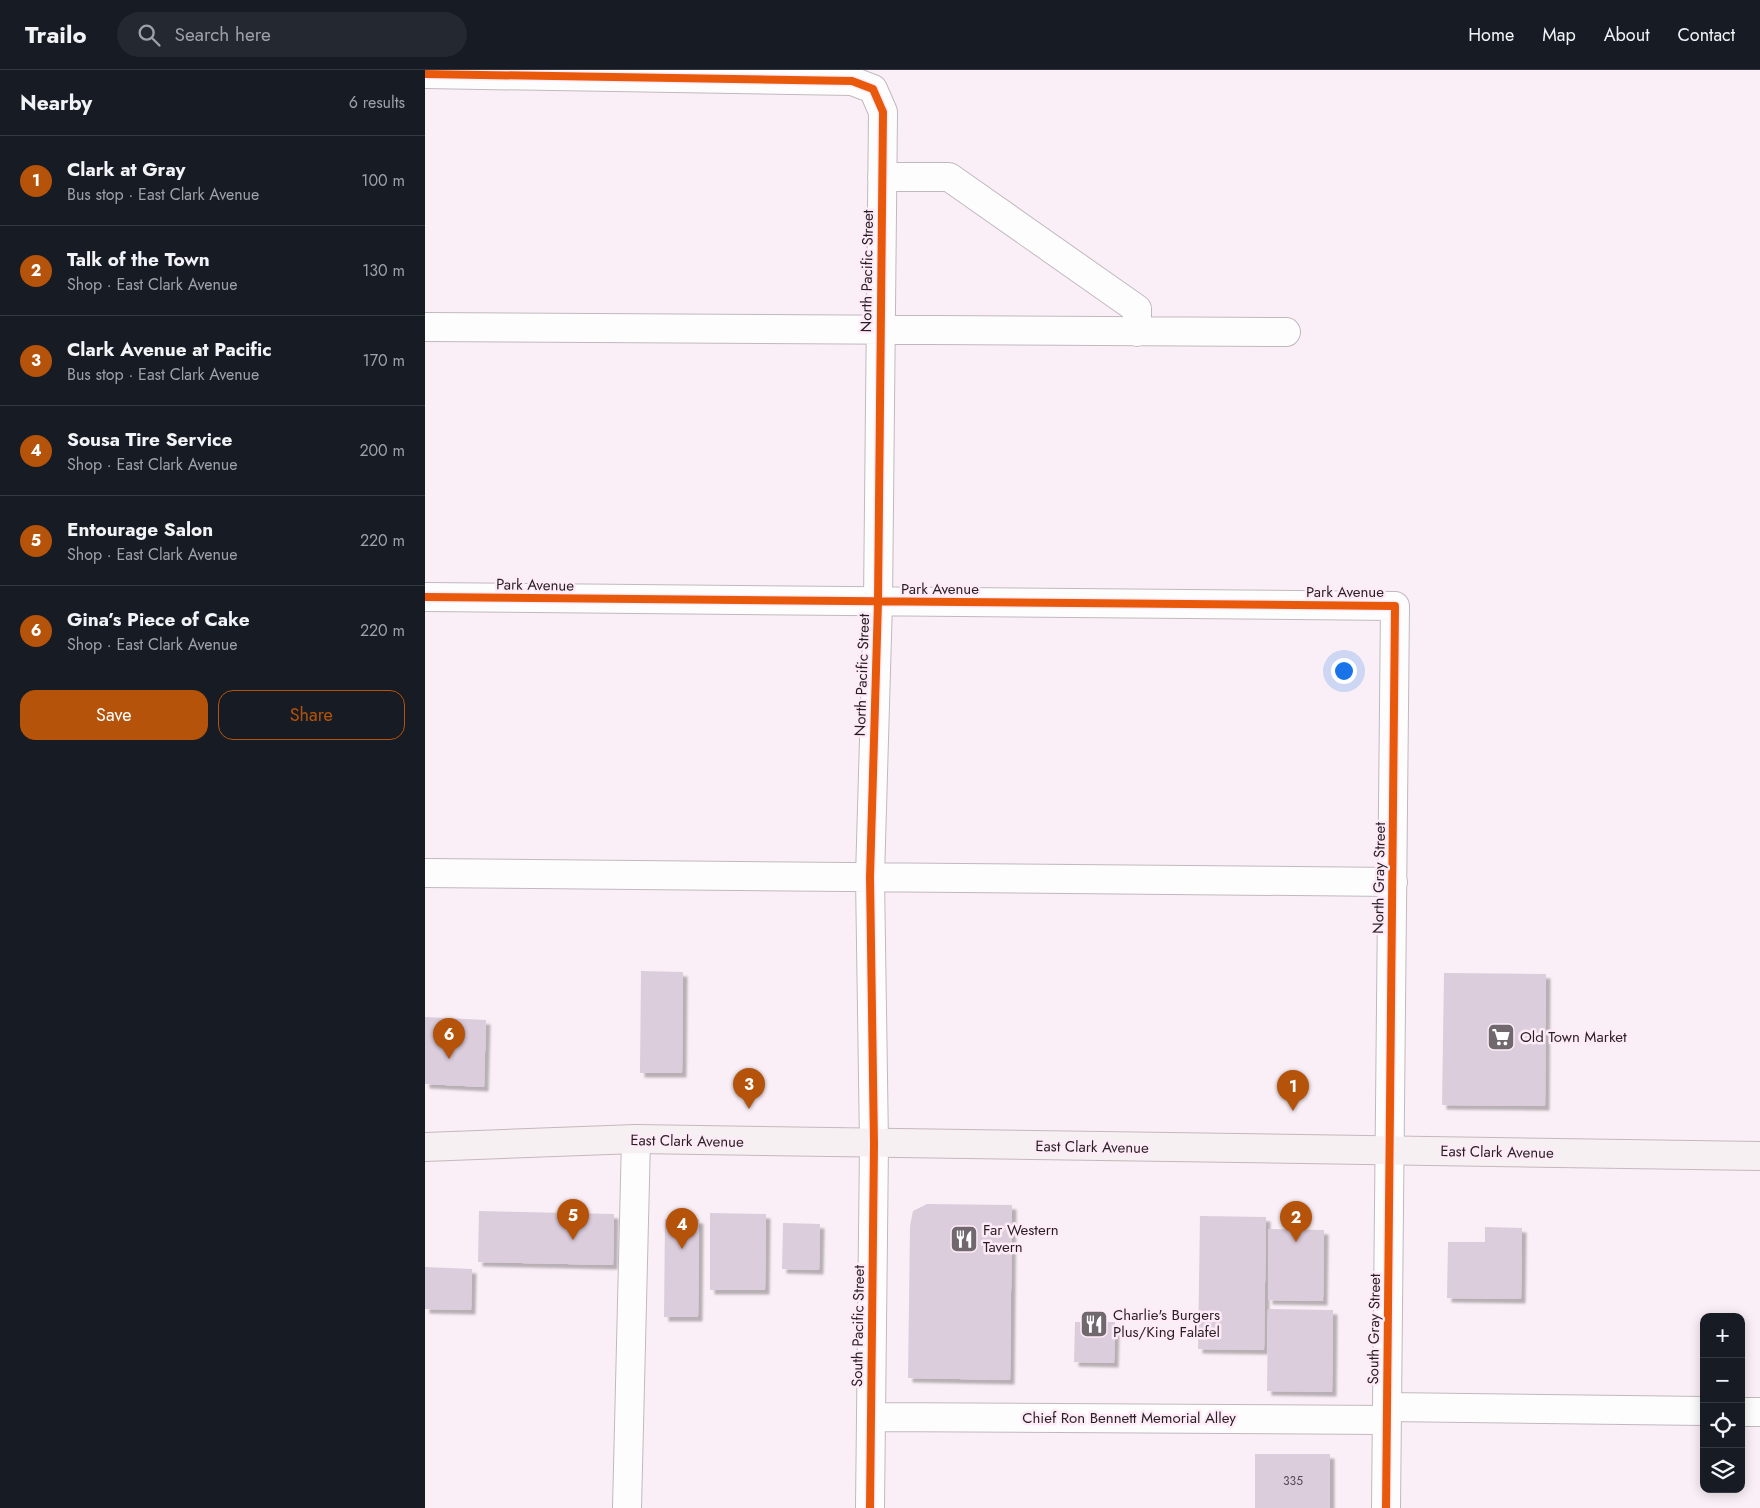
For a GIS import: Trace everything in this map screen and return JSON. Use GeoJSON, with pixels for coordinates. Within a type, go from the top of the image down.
{"type":"FeatureCollection","features":[{"type":"Feature","properties":{"kind":"main road","name":"East Clark Avenue"},"geometry":{"type":"LineString","coordinates":[[425,1147],[636,1139],[1760,1156]]}},
{"type":"Feature","properties":{"kind":"street","name":"North Pacific Street"},"geometry":{"type":"LineString","coordinates":[[425,74],[852,81],[873,89],[883,112],[878,602],[869,877],[874,1144]]}},
{"type":"Feature","properties":{"kind":"street"},"geometry":{"type":"LineString","coordinates":[[882,176],[949,177],[1137,309],[1137,332]]}},
{"type":"Feature","properties":{"kind":"street"},"geometry":{"type":"LineString","coordinates":[[425,327],[1286,332]]}},
{"type":"Feature","properties":{"kind":"street","name":"Park Avenue"},"geometry":{"type":"LineString","coordinates":[[425,597],[1395,606]]}},
{"type":"Feature","properties":{"kind":"street","name":"North Gray Street"},"geometry":{"type":"LineString","coordinates":[[1390,1151],[1395,606]]}},
{"type":"Feature","properties":{"kind":"street"},"geometry":{"type":"LineString","coordinates":[[425,873],[1393,882]]}},
{"type":"Feature","properties":{"kind":"street"},"geometry":{"type":"LineString","coordinates":[[627,1508],[636,1139]]}},
{"type":"Feature","properties":{"kind":"street","name":"South Pacific Street"},"geometry":{"type":"LineString","coordinates":[[870,1508],[874,1144]]}},
{"type":"Feature","properties":{"kind":"street","name":"South Gray Street"},"geometry":{"type":"LineString","coordinates":[[1386,1508],[1390,1151]]}},
{"type":"Feature","properties":{"kind":"street","name":"Chief Ron Bennett Memorial Alley"},"geometry":{"type":"LineString","coordinates":[[871,1417],[1700,1411]]}},
{"type":"Feature","properties":{"kind":"street"},"geometry":{"type":"LineString","coordinates":[[1745,1412],[1760,1412]]}},
{"type":"Feature","properties":{"kind":"building"},"geometry":{"type":"Polygon","coordinates":[[[641,971],[683,972],[682,1073],[640,1073],[641,971]]]}},
{"type":"Feature","properties":{"kind":"building"},"geometry":{"type":"Polygon","coordinates":[[[1444,973],[1546,974],[1545,1106],[1442,1105],[1444,973]]]}},
{"type":"Feature","properties":{"kind":"building"},"geometry":{"type":"Polygon","coordinates":[[[425,1017],[486,1020],[484,1087],[425,1084],[425,1017]]]}},
{"type":"Feature","properties":{"kind":"building"},"geometry":{"type":"Polygon","coordinates":[[[927,1204],[1012,1205],[1010,1380],[908,1378],[910,1226],[913,1211],[927,1204]]]}},
{"type":"Feature","properties":{"kind":"building"},"geometry":{"type":"Polygon","coordinates":[[[479,1211],[614,1214],[613,1265],[478,1262],[479,1211]]]}},
{"type":"Feature","properties":{"kind":"building"},"geometry":{"type":"Polygon","coordinates":[[[710,1213],[766,1214],[765,1290],[710,1290],[710,1213]]]}},
{"type":"Feature","properties":{"kind":"building"},"geometry":{"type":"Polygon","coordinates":[[[1200,1216],[1266,1217],[1264,1350],[1198,1349],[1200,1216]]]}},
{"type":"Feature","properties":{"kind":"building"},"geometry":{"type":"Polygon","coordinates":[[[665,1219],[699,1219],[698,1317],[664,1317],[665,1219]]]}},
{"type":"Feature","properties":{"kind":"building"},"geometry":{"type":"Polygon","coordinates":[[[783,1223],[820,1224],[819,1270],[782,1269],[783,1223]]]}},
{"type":"Feature","properties":{"kind":"building"},"geometry":{"type":"Polygon","coordinates":[[[1485,1227],[1522,1228],[1521,1299],[1447,1298],[1448,1242],[1485,1242],[1485,1227]]]}},
{"type":"Feature","properties":{"kind":"building"},"geometry":{"type":"Polygon","coordinates":[[[1268,1229],[1324,1230],[1323,1301],[1268,1300],[1268,1229]]]}},
{"type":"Feature","properties":{"kind":"building"},"geometry":{"type":"Polygon","coordinates":[[[425,1267],[472,1269],[471,1310],[425,1309],[425,1267]]]}},
{"type":"Feature","properties":{"kind":"building"},"geometry":{"type":"Polygon","coordinates":[[[1268,1309],[1333,1310],[1332,1392],[1267,1391],[1268,1309]]]}},
{"type":"Feature","properties":{"kind":"building"},"geometry":{"type":"Polygon","coordinates":[[[1075,1322],[1115,1322],[1114,1363],[1074,1362],[1075,1322]]]}},
{"type":"Feature","properties":{"kind":"building"},"geometry":{"type":"Polygon","coordinates":[[[1255,1454],[1330,1454],[1330,1508],[1255,1508],[1255,1454]]]}},
{"type":"Feature","properties":{"kind":"cycle path"},"geometry":{"type":"LineString","coordinates":[[425,74],[852,81],[873,89],[883,112],[878,602],[870,877],[874,1144],[870,1508]]}},
{"type":"Feature","properties":{"kind":"cycle path"},"geometry":{"type":"LineString","coordinates":[[425,597],[1395,606],[1386,1508]]}},
{"type":"Feature","properties":{"kind":"place","name":"Old Town Market"},"geometry":{"type":"Point","coordinates":[1501,1037]}},
{"type":"Feature","properties":{"kind":"place","name":"Gina’s Piece of Cake"},"geometry":{"type":"Point","coordinates":[449,1059]}},
{"type":"Feature","properties":{"kind":"place","name":"Clark Avenue at Pacific"},"geometry":{"type":"Point","coordinates":[749,1109]}},
{"type":"Feature","properties":{"kind":"place","name":"Clark at Gray"},"geometry":{"type":"Point","coordinates":[1293,1111]}},
{"type":"Feature","properties":{"kind":"place","name":"Far Western Tavern"},"geometry":{"type":"Point","coordinates":[964,1239]}},
{"type":"Feature","properties":{"kind":"place","name":"Entourage Salon"},"geometry":{"type":"Point","coordinates":[573,1240]}},
{"type":"Feature","properties":{"kind":"place","name":"Talk of the Town"},"geometry":{"type":"Point","coordinates":[1296,1242]}},
{"type":"Feature","properties":{"kind":"place","name":"Sousa Tire Service"},"geometry":{"type":"Point","coordinates":[682,1249]}},
{"type":"Feature","properties":{"kind":"place","name":"Charlie's Burgers Plus/King Falafel"},"geometry":{"type":"Point","coordinates":[1094,1324]}}]}
